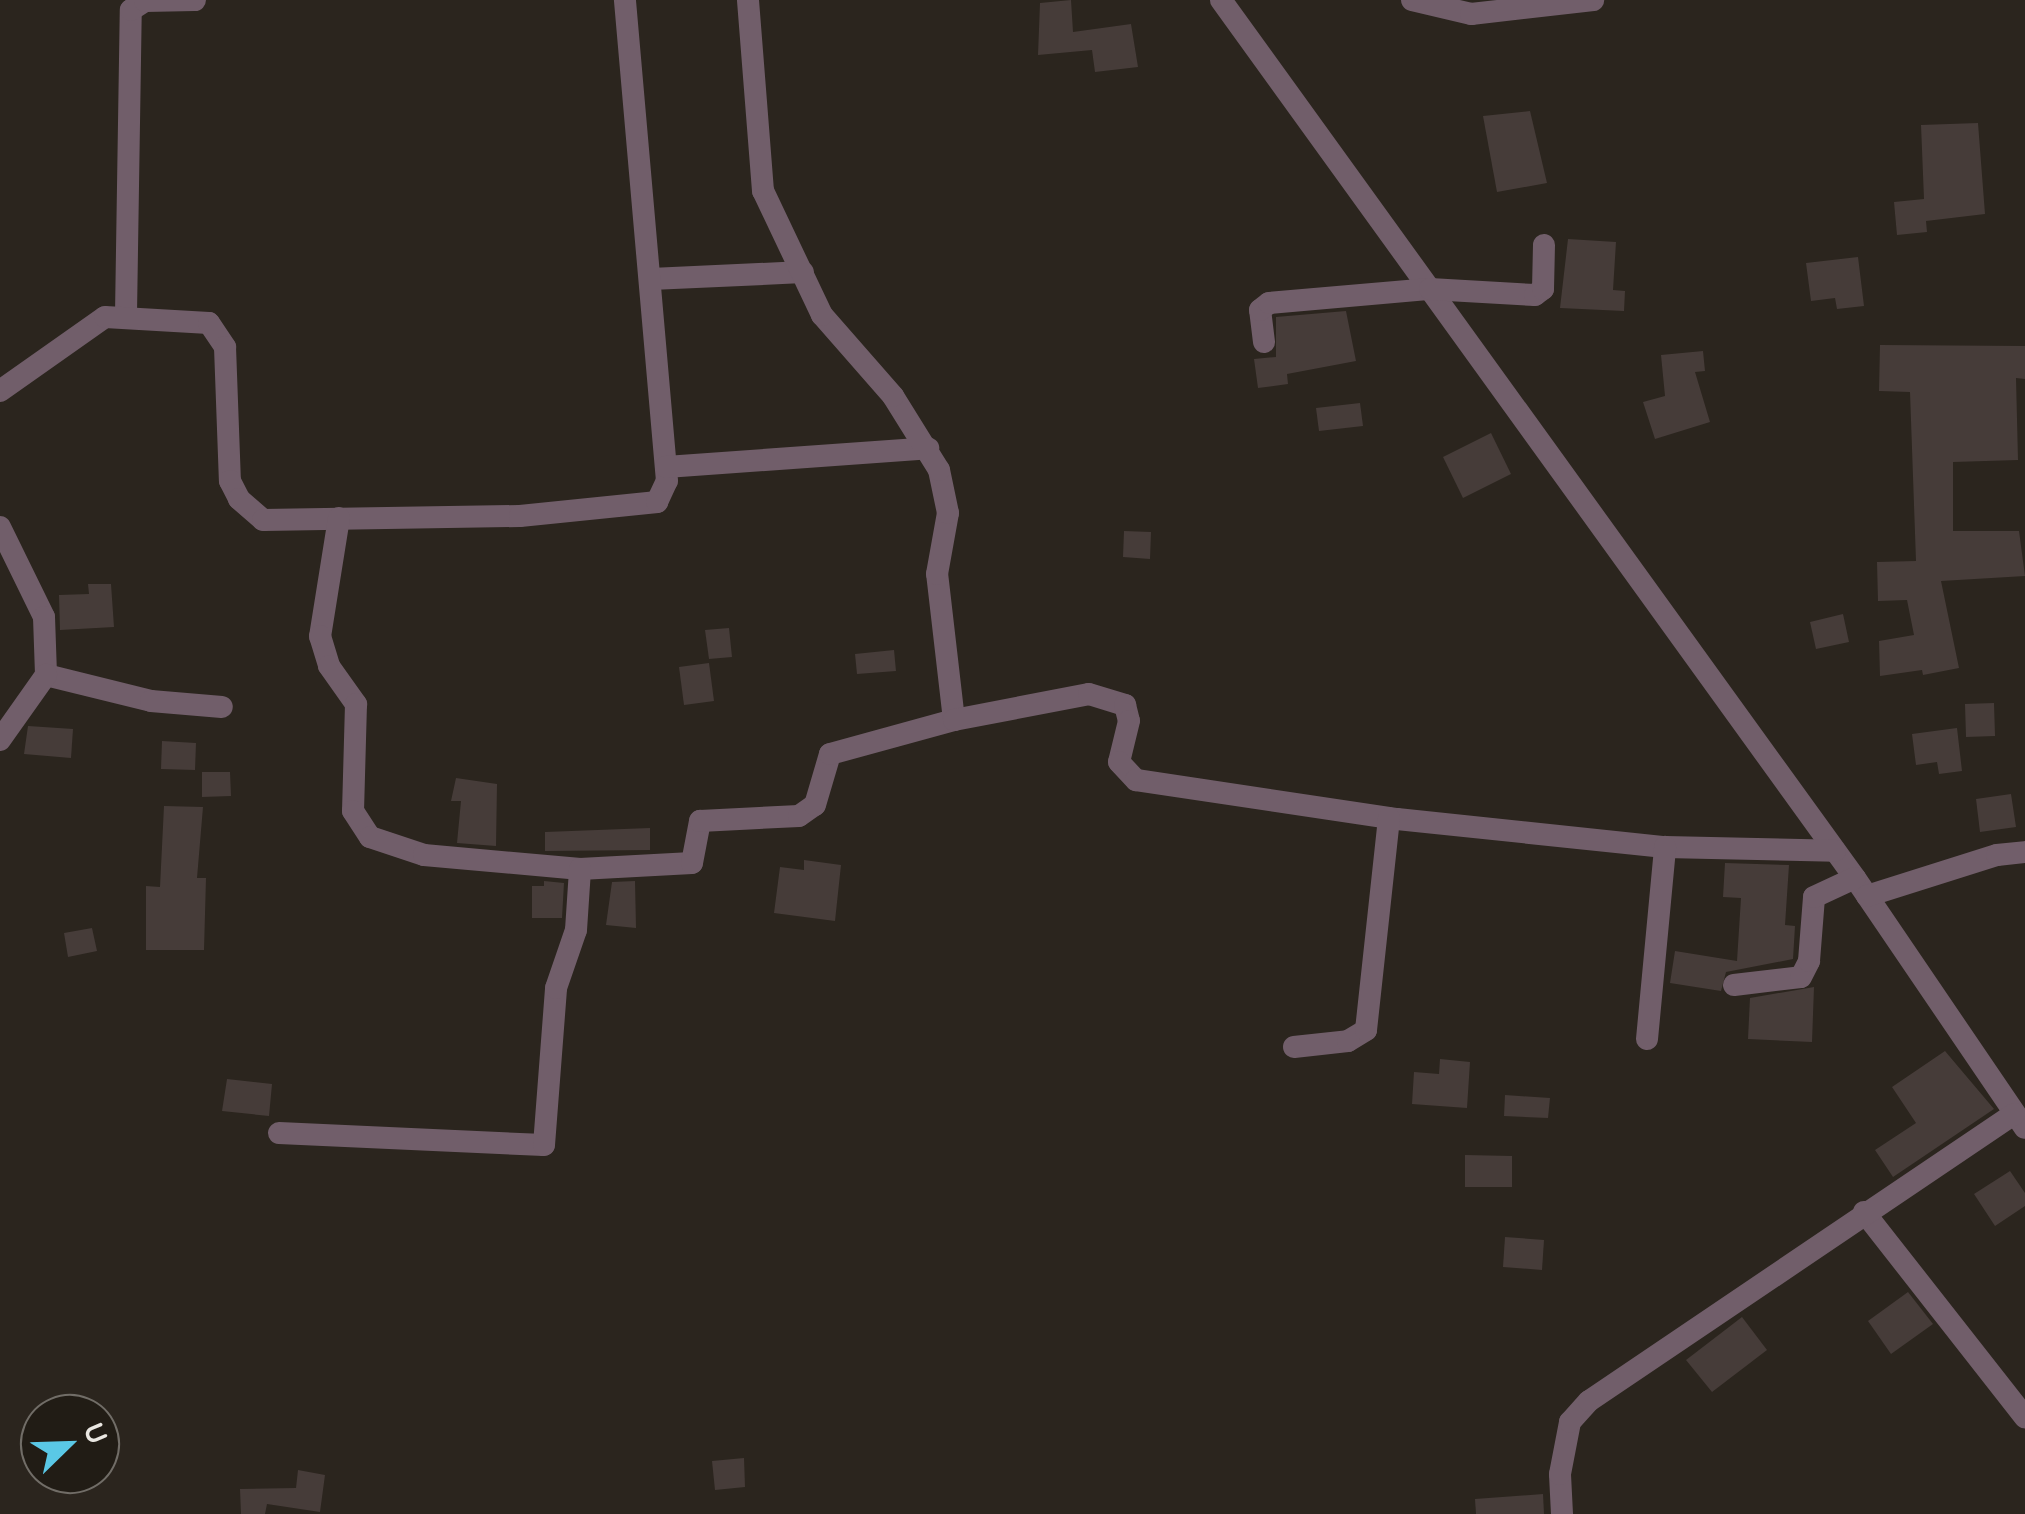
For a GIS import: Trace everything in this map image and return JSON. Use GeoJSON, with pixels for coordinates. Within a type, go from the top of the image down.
{"type":"FeatureCollection","features":[{"type":"Feature","properties":{"kind":"street"},"geometry":{"type":"LineString","coordinates":[[126,314],[131,10],[145,2],[195,0]]}},
{"type":"Feature","properties":{"kind":"street"},"geometry":{"type":"LineString","coordinates":[[0,391],[90,325],[126,314],[209,323],[220,332],[227,463],[250,511],[263,520],[646,506],[665,493],[666,467],[625,0]]}},
{"type":"Feature","properties":{"kind":"street"},"geometry":{"type":"LineString","coordinates":[[748,0],[760,181],[822,314],[868,363],[928,448],[948,512],[938,574],[954,720]]}},
{"type":"Feature","properties":{"kind":"street"},"geometry":{"type":"LineString","coordinates":[[1221,0],[1861,887],[2020,1121],[1864,1212],[1589,1401],[1570,1422],[1560,1474],[1562,1514]]}},
{"type":"Feature","properties":{"kind":"street"},"geometry":{"type":"LineString","coordinates":[[1412,0],[1471,14],[1593,0]]}},
{"type":"Feature","properties":{"kind":"street"},"geometry":{"type":"LineString","coordinates":[[1264,342],[1260,310],[1269,303],[1430,289],[1534,294],[1543,289],[1544,245]]}},
{"type":"Feature","properties":{"kind":"street"},"geometry":{"type":"LineString","coordinates":[[651,279],[802,272]]}},
{"type":"Feature","properties":{"kind":"street"},"geometry":{"type":"LineString","coordinates":[[666,467],[928,448]]}},
{"type":"Feature","properties":{"kind":"street"},"geometry":{"type":"LineString","coordinates":[[339,518],[320,636],[329,666],[356,704],[354,811],[363,832],[424,856],[580,869],[692,863],[700,820],[799,816],[815,805],[830,754],[840,748],[1057,698],[1112,698],[1124,706],[1128,721],[1119,762],[1136,780],[1389,818],[1664,847],[1835,851]]}},
{"type":"Feature","properties":{"kind":"street"},"geometry":{"type":"LineString","coordinates":[[0,528],[44,617],[46,676],[0,740]]}},
{"type":"Feature","properties":{"kind":"street"},"geometry":{"type":"LineString","coordinates":[[46,676],[151,701],[222,707]]}},
{"type":"Feature","properties":{"kind":"street"},"geometry":{"type":"LineString","coordinates":[[1294,1048],[1348,1041],[1366,1030],[1389,818]]}},
{"type":"Feature","properties":{"kind":"street"},"geometry":{"type":"LineString","coordinates":[[1647,1040],[1664,847]]}},
{"type":"Feature","properties":{"kind":"street"},"geometry":{"type":"LineString","coordinates":[[1734,984],[1801,977],[1809,962],[1814,898],[1996,854],[2025,852]]}},
{"type":"Feature","properties":{"kind":"street"},"geometry":{"type":"LineString","coordinates":[[279,1134],[544,1146],[556,988],[576,930],[580,869]]}},
{"type":"Feature","properties":{"kind":"street"},"geometry":{"type":"LineString","coordinates":[[1864,1212],[2025,1417]]}},
{"type":"Feature","properties":{"kind":"building"},"geometry":{"type":"Polygon","coordinates":[[[1071,0],[1073,32],[1131,24],[1138,67],[1095,72],[1092,50],[1038,55],[1040,3],[1071,0]]]}},
{"type":"Feature","properties":{"kind":"building"},"geometry":{"type":"Polygon","coordinates":[[[1530,111],[1547,183],[1497,192],[1483,116],[1530,111]]]}},
{"type":"Feature","properties":{"kind":"building"},"geometry":{"type":"Polygon","coordinates":[[[1978,123],[1985,214],[1926,221],[1927,232],[1897,235],[1894,202],[1924,199],[1921,125],[1978,123]]]}},
{"type":"Feature","properties":{"kind":"building"},"geometry":{"type":"Polygon","coordinates":[[[1568,239],[1616,242],[1613,290],[1625,291],[1624,311],[1560,308],[1568,239]]]}},
{"type":"Feature","properties":{"kind":"building"},"geometry":{"type":"Polygon","coordinates":[[[1858,257],[1864,306],[1837,309],[1835,298],[1811,301],[1806,263],[1858,257]]]}},
{"type":"Feature","properties":{"kind":"building"},"geometry":{"type":"Polygon","coordinates":[[[1346,311],[1356,361],[1287,374],[1288,384],[1258,388],[1254,359],[1276,357],[1276,317],[1346,311]]]}},
{"type":"Feature","properties":{"kind":"building"},"geometry":{"type":"Polygon","coordinates":[[[1880,345],[2025,346],[2025,379],[2016,378],[2018,460],[1953,462],[1953,531],[2019,531],[2025,576],[1941,581],[1959,668],[1923,675],[1922,670],[1880,676],[1879,641],[1914,635],[1907,600],[1878,601],[1877,562],[1916,561],[1910,392],[1879,391],[1880,345]]]}},
{"type":"Feature","properties":{"kind":"building"},"geometry":{"type":"Polygon","coordinates":[[[1703,351],[1705,371],[1695,372],[1710,422],[1655,439],[1643,402],[1665,396],[1661,355],[1703,351]]]}},
{"type":"Feature","properties":{"kind":"building"},"geometry":{"type":"Polygon","coordinates":[[[1360,403],[1363,426],[1319,431],[1316,408],[1360,403]]]}},
{"type":"Feature","properties":{"kind":"building"},"geometry":{"type":"Polygon","coordinates":[[[1491,433],[1511,474],[1463,498],[1443,457],[1491,433]]]}},
{"type":"Feature","properties":{"kind":"building"},"geometry":{"type":"Polygon","coordinates":[[[1124,531],[1151,532],[1150,559],[1123,557],[1124,531]]]}},
{"type":"Feature","properties":{"kind":"building"},"geometry":{"type":"Polygon","coordinates":[[[88,584],[111,584],[114,627],[60,630],[59,595],[89,594],[88,584]]]}},
{"type":"Feature","properties":{"kind":"building"},"geometry":{"type":"Polygon","coordinates":[[[1843,614],[1849,642],[1816,649],[1810,622],[1843,614]]]}},
{"type":"Feature","properties":{"kind":"building"},"geometry":{"type":"Polygon","coordinates":[[[729,628],[732,657],[709,659],[705,630],[729,628]]]}},
{"type":"Feature","properties":{"kind":"building"},"geometry":{"type":"Polygon","coordinates":[[[894,650],[896,671],[857,674],[855,654],[894,650]]]}},
{"type":"Feature","properties":{"kind":"building"},"geometry":{"type":"Polygon","coordinates":[[[709,663],[714,701],[684,705],[679,667],[709,663]]]}},
{"type":"Feature","properties":{"kind":"building"},"geometry":{"type":"Polygon","coordinates":[[[1994,703],[1995,736],[1966,737],[1965,704],[1994,703]]]}},
{"type":"Feature","properties":{"kind":"building"},"geometry":{"type":"Polygon","coordinates":[[[28,726],[73,729],[71,758],[24,754],[28,726]]]}},
{"type":"Feature","properties":{"kind":"building"},"geometry":{"type":"Polygon","coordinates":[[[1957,728],[1962,771],[1939,774],[1937,762],[1916,765],[1912,734],[1957,728]]]}},
{"type":"Feature","properties":{"kind":"building"},"geometry":{"type":"Polygon","coordinates":[[[162,741],[196,743],[195,770],[161,769],[162,741]]]}},
{"type":"Feature","properties":{"kind":"building"},"geometry":{"type":"Polygon","coordinates":[[[202,772],[230,772],[231,796],[202,797],[202,772]]]}},
{"type":"Feature","properties":{"kind":"building"},"geometry":{"type":"Polygon","coordinates":[[[456,778],[497,784],[496,846],[457,843],[461,801],[451,801],[456,778]]]}},
{"type":"Feature","properties":{"kind":"building"},"geometry":{"type":"Polygon","coordinates":[[[2011,794],[2016,827],[1980,832],[1976,799],[2011,794]]]}},
{"type":"Feature","properties":{"kind":"building"},"geometry":{"type":"Polygon","coordinates":[[[164,806],[203,807],[197,878],[206,878],[204,950],[146,950],[146,886],[160,887],[164,806]]]}},
{"type":"Feature","properties":{"kind":"building"},"geometry":{"type":"Polygon","coordinates":[[[650,828],[650,850],[545,851],[545,832],[650,828]]]}},
{"type":"Feature","properties":{"kind":"building"},"geometry":{"type":"Polygon","coordinates":[[[804,860],[841,865],[835,921],[774,913],[780,867],[804,870],[804,860]]]}},
{"type":"Feature","properties":{"kind":"building"},"geometry":{"type":"Polygon","coordinates":[[[1725,863],[1789,865],[1785,925],[1795,926],[1793,959],[1726,972],[1721,991],[1670,983],[1675,951],[1737,961],[1741,898],[1723,897],[1725,863]]]}},
{"type":"Feature","properties":{"kind":"building"},"geometry":{"type":"Polygon","coordinates":[[[544,881],[564,883],[562,918],[532,918],[532,886],[544,886],[544,881]]]}},
{"type":"Feature","properties":{"kind":"building"},"geometry":{"type":"Polygon","coordinates":[[[635,881],[636,928],[606,925],[612,882],[635,881]]]}},
{"type":"Feature","properties":{"kind":"building"},"geometry":{"type":"Polygon","coordinates":[[[92,928],[97,951],[68,957],[64,933],[92,928]]]}},
{"type":"Feature","properties":{"kind":"building"},"geometry":{"type":"Polygon","coordinates":[[[1814,987],[1812,1042],[1748,1039],[1750,998],[1814,987]]]}},
{"type":"Feature","properties":{"kind":"building"},"geometry":{"type":"Polygon","coordinates":[[[1945,1051],[1994,1109],[1893,1177],[1875,1150],[1916,1123],[1892,1087],[1945,1051]]]}},
{"type":"Feature","properties":{"kind":"building"},"geometry":{"type":"Polygon","coordinates":[[[1440,1059],[1470,1062],[1467,1108],[1412,1104],[1414,1072],[1439,1074],[1440,1059]]]}},
{"type":"Feature","properties":{"kind":"building"},"geometry":{"type":"Polygon","coordinates":[[[227,1079],[272,1084],[269,1116],[222,1111],[227,1079]]]}},
{"type":"Feature","properties":{"kind":"building"},"geometry":{"type":"Polygon","coordinates":[[[1505,1095],[1550,1098],[1548,1118],[1504,1116],[1505,1095]]]}},
{"type":"Feature","properties":{"kind":"building"},"geometry":{"type":"Polygon","coordinates":[[[1465,1155],[1512,1156],[1512,1187],[1465,1187],[1465,1155]]]}},
{"type":"Feature","properties":{"kind":"building"},"geometry":{"type":"Polygon","coordinates":[[[2010,1171],[2025,1193],[2025,1206],[1995,1226],[1974,1194],[2010,1171]]]}},
{"type":"Feature","properties":{"kind":"building"},"geometry":{"type":"Polygon","coordinates":[[[1505,1237],[1544,1240],[1542,1270],[1503,1267],[1505,1237]]]}},
{"type":"Feature","properties":{"kind":"building"},"geometry":{"type":"Polygon","coordinates":[[[1908,1292],[1933,1324],[1891,1354],[1868,1321],[1908,1292]]]}},
{"type":"Feature","properties":{"kind":"building"},"geometry":{"type":"Polygon","coordinates":[[[1742,1317],[1767,1350],[1712,1392],[1686,1360],[1742,1317]]]}},
{"type":"Feature","properties":{"kind":"building"},"geometry":{"type":"Polygon","coordinates":[[[744,1458],[745,1487],[715,1490],[712,1461],[744,1458]]]}},
{"type":"Feature","properties":{"kind":"building"},"geometry":{"type":"Polygon","coordinates":[[[298,1470],[325,1475],[320,1512],[267,1504],[265,1514],[241,1514],[240,1489],[296,1488],[298,1470]]]}},
{"type":"Feature","properties":{"kind":"building"},"geometry":{"type":"Polygon","coordinates":[[[1543,1494],[1544,1514],[1476,1514],[1475,1499],[1543,1494]]]}}]}
